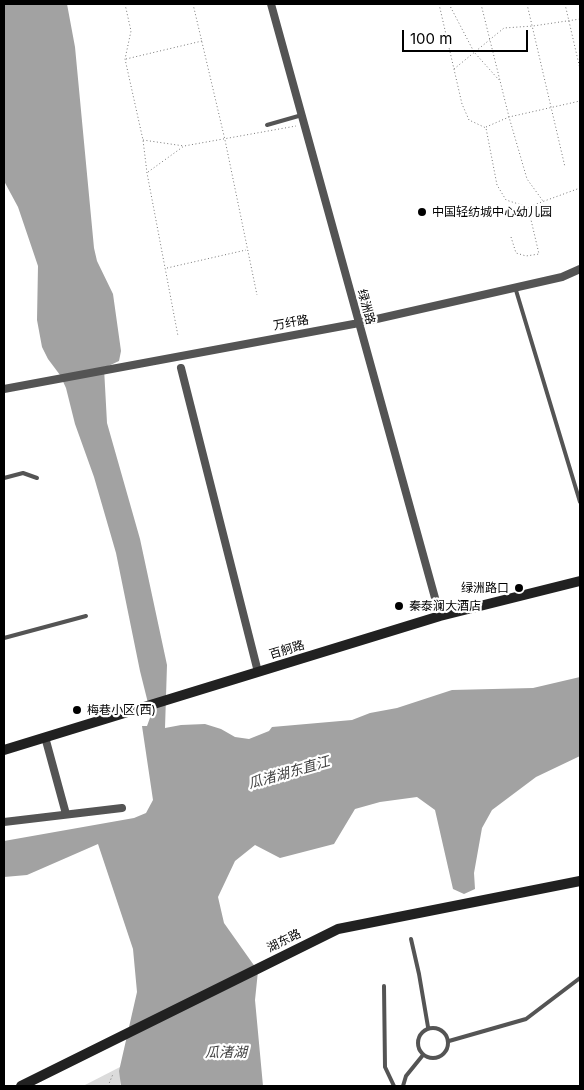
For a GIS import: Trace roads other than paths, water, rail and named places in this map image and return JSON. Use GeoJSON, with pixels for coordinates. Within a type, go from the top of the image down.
{"type":"FeatureCollection","features":[{"type":"Feature","properties":{"kind":"street","name":"绿洲路"},"geometry":{"type":"LineString","coordinates":[[271,4],[440,616]]}},
{"type":"Feature","properties":{"kind":"street","name":"万纤路"},"geometry":{"type":"LineString","coordinates":[[4,389],[359,323],[562,277],[580,269]]}},
{"type":"Feature","properties":{"kind":"street"},"geometry":{"type":"LineString","coordinates":[[180,368],[258,672]]}},
{"type":"Feature","properties":{"kind":"street","name":"百舸路"},"geometry":{"type":"LineString","coordinates":[[4,750],[440,616],[580,582]]}},
{"type":"Feature","properties":{"kind":"street"},"geometry":{"type":"LineString","coordinates":[[45,737],[66,814]]}},
{"type":"Feature","properties":{"kind":"street"},"geometry":{"type":"LineString","coordinates":[[4,822],[122,808]]}},
{"type":"Feature","properties":{"kind":"street","name":"湖东路"},"geometry":{"type":"LineString","coordinates":[[21,1086],[338,929],[580,882]]}},
{"type":"Feature","properties":{"kind":"lane"},"geometry":{"type":"LineString","coordinates":[[267,125],[302,115]]}},
{"type":"Feature","properties":{"kind":"lane"},"geometry":{"type":"LineString","coordinates":[[515,287],[580,502]]}},
{"type":"Feature","properties":{"kind":"lane"},"geometry":{"type":"LineString","coordinates":[[4,478],[23,473],[37,478]]}},
{"type":"Feature","properties":{"kind":"lane"},"geometry":{"type":"LineString","coordinates":[[4,638],[86,616]]}},
{"type":"Feature","properties":{"kind":"lane"},"geometry":{"type":"LineString","coordinates":[[411,940],[428,1027]]}},
{"type":"Feature","properties":{"kind":"lane"},"geometry":{"type":"LineString","coordinates":[[449,1041],[526,1020],[580,978]]}},
{"type":"Feature","properties":{"kind":"lane"},"geometry":{"type":"LineString","coordinates":[[384,986],[385,1067],[394,1086]]}},
{"type":"Feature","properties":{"kind":"lane"},"geometry":{"type":"LineString","coordinates":[[428,1027],[442,1029],[449,1041],[445,1053],[434,1058],[423,1055],[417,1045],[419,1034],[428,1027]]}},
{"type":"Feature","properties":{"kind":"lane"},"geometry":{"type":"LineString","coordinates":[[404,1086],[406,1076],[423,1055]]}},
{"type":"Feature","properties":{"kind":"water"},"geometry":{"type":"Polygon","coordinates":[[[4,4],[67,4],[75,47],[94,248],[97,261],[113,294],[121,351],[119,361],[104,368],[107,423],[140,539],[167,665],[165,728],[205,724],[221,729],[235,737],[249,739],[269,731],[272,727],[352,720],[370,713],[397,708],[452,690],[533,688],[580,677],[580,756],[536,777],[492,810],[482,828],[474,873],[475,889],[464,894],[453,889],[435,810],[417,797],[380,802],[355,809],[334,844],[280,858],[255,845],[235,861],[218,897],[224,923],[258,971],[255,1000],[263,1086],[121,1086],[119,1071],[137,992],[133,949],[98,844],[27,875],[4,877],[4,841],[134,818],[146,813],[153,800],[142,726],[147,726],[151,715],[116,553],[94,477],[75,424],[66,388],[42,347],[37,320],[38,266],[18,207],[4,181],[4,4]]]}},
{"type":"Feature","properties":{"kind":"place","name":"中国轻纺城中心幼儿园"},"geometry":{"type":"Point","coordinates":[422,212]}},
{"type":"Feature","properties":{"kind":"place","name":"绿洲路口"},"geometry":{"type":"Point","coordinates":[519,588]}},
{"type":"Feature","properties":{"kind":"place","name":"秦泰澜大酒店"},"geometry":{"type":"Point","coordinates":[399,606]}},
{"type":"Feature","properties":{"kind":"place","name":"梅巷小区(西)"},"geometry":{"type":"Point","coordinates":[77,710]}},
{"type":"Feature","properties":{"kind":"water label","name":"瓜渚湖东直江"},"geometry":{"type":"Point","coordinates":[289,773]}},
{"type":"Feature","properties":{"kind":"water label","name":"瓜渚湖"},"geometry":{"type":"Point","coordinates":[226,1053]}}]}
